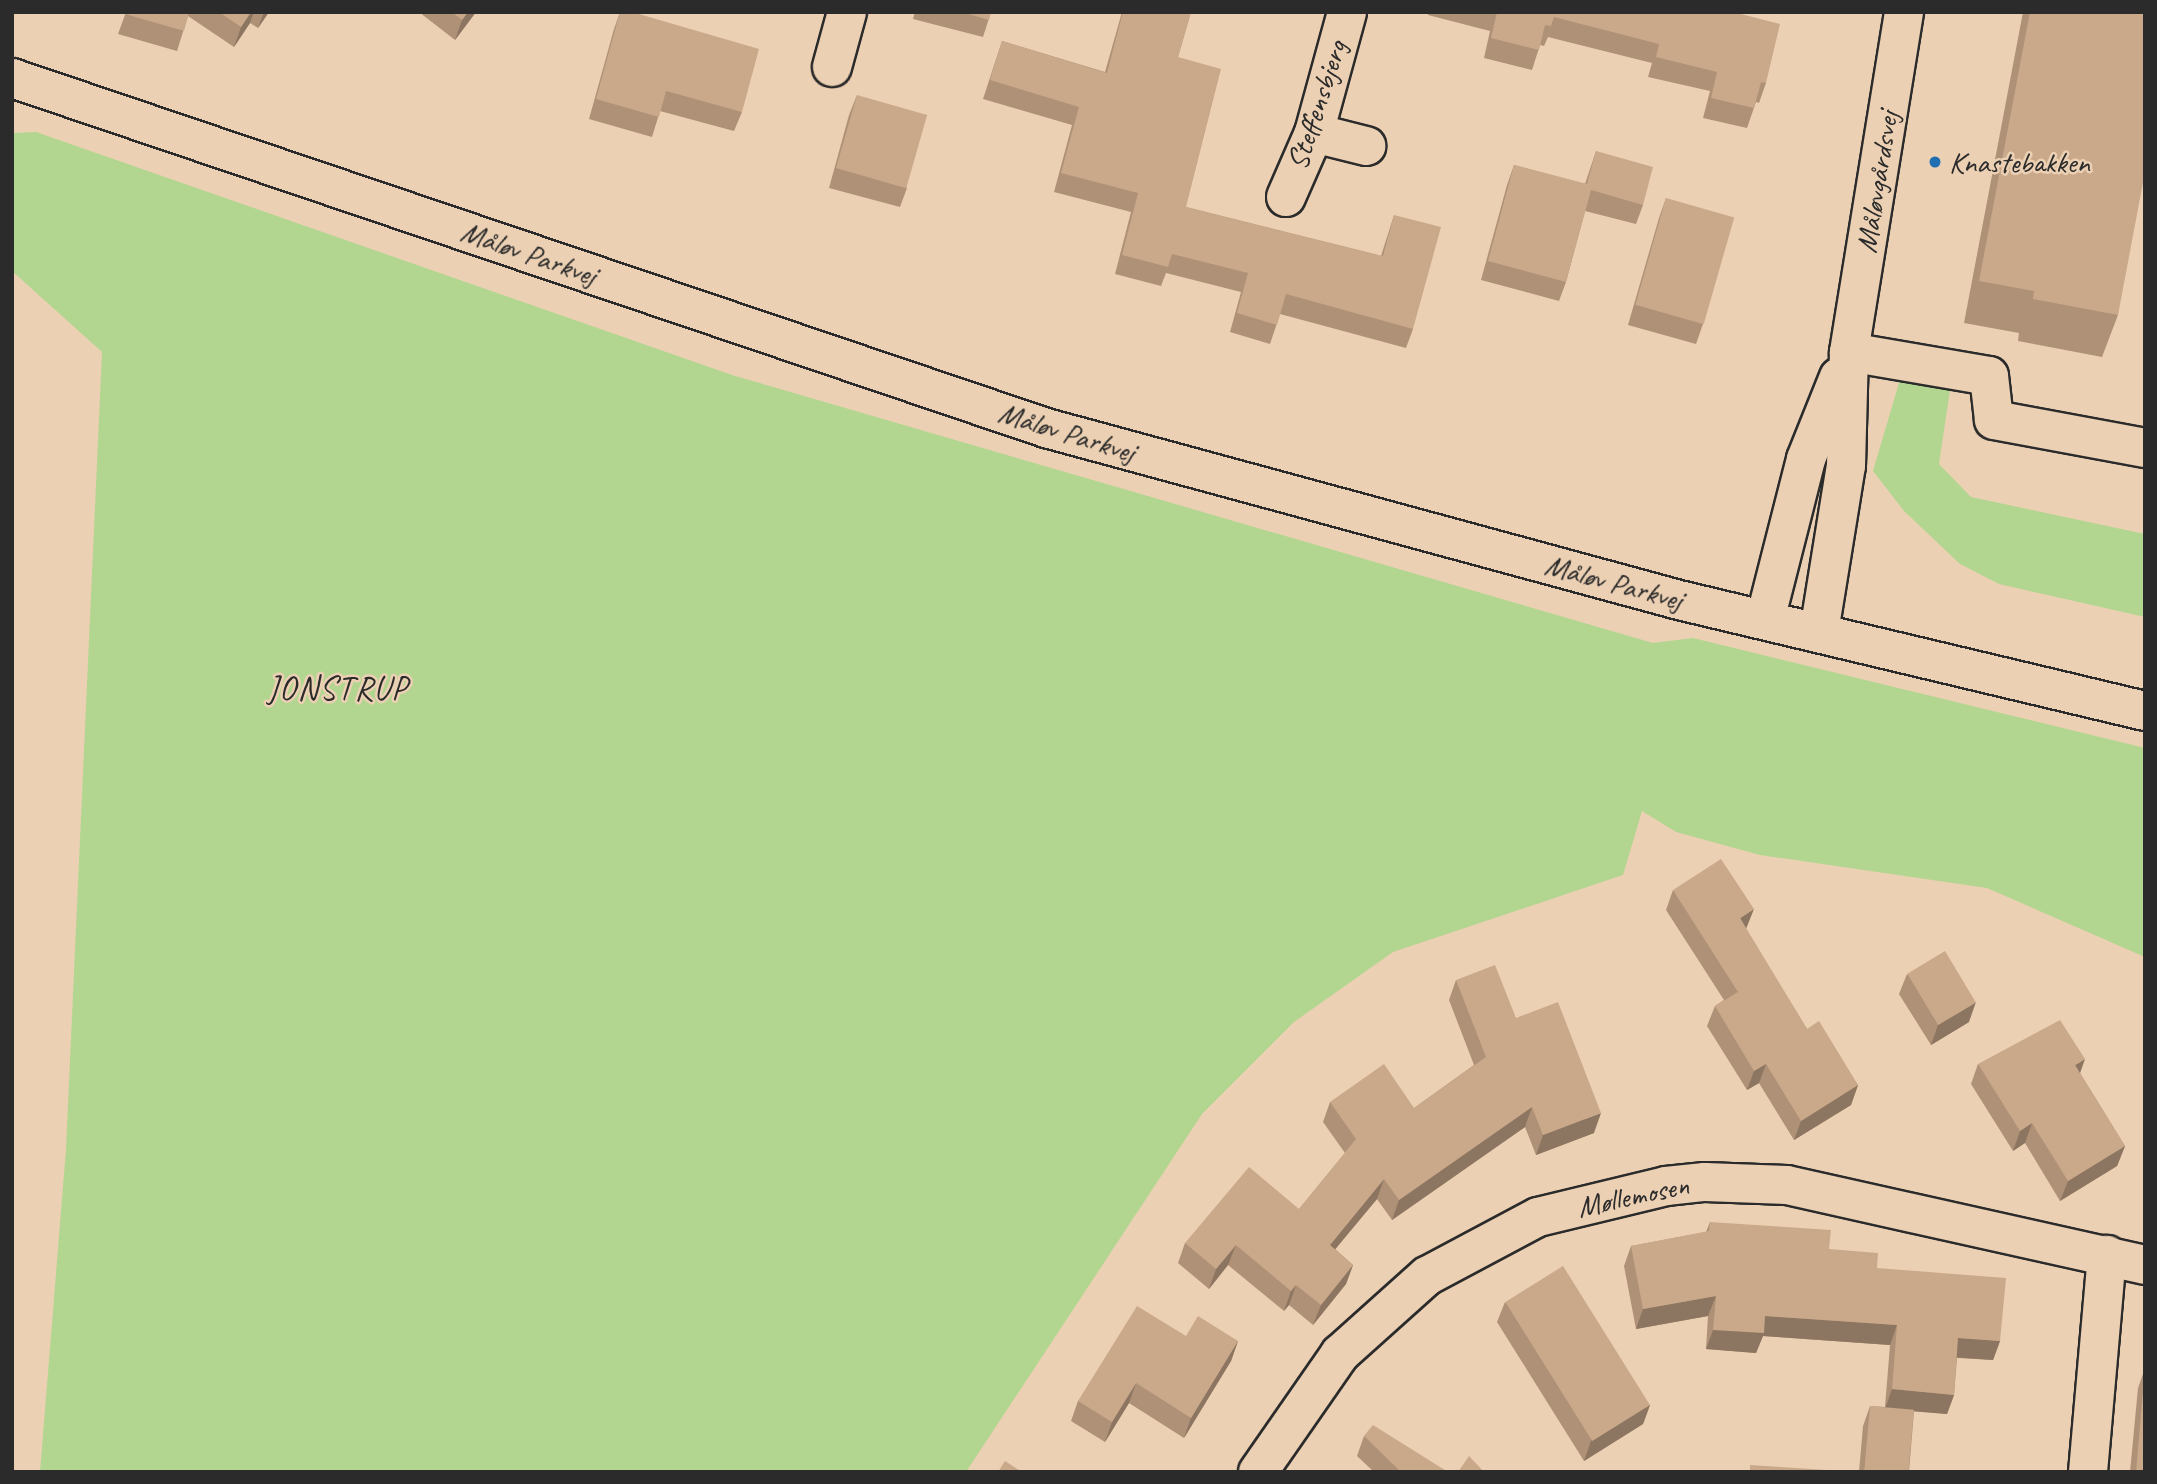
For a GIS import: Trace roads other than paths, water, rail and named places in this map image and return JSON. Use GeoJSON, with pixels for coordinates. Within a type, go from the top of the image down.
{"type":"FeatureCollection","features":[{"type":"Feature","properties":{"kind":"street"},"geometry":{"type":"LineString","coordinates":[[832,66],[847,12]]}},
{"type":"Feature","properties":{"kind":"street","name":"Steffensbjerg"},"geometry":{"type":"LineString","coordinates":[[1286,197],[1314,133],[1347,12]]}},
{"type":"Feature","properties":{"kind":"street","name":"Måløvgårdsvej"},"geometry":{"type":"LineString","coordinates":[[1819,632],[1846,466],[1849,352],[1905,12]]}},
{"type":"Feature","properties":{"kind":"street","name":"Måløv Parkvej"},"geometry":{"type":"LineString","coordinates":[[12,79],[1046,428],[1765,620],[2145,710]]}},
{"type":"Feature","properties":{"kind":"street"},"geometry":{"type":"LineString","coordinates":[[1314,133],[1366,146]]}},
{"type":"Feature","properties":{"kind":"street"},"geometry":{"type":"LineString","coordinates":[[1849,352],[1989,376],[1994,420],[2145,448]]}},
{"type":"Feature","properties":{"kind":"street","name":"Måløvgårdsvej"},"geometry":{"type":"LineString","coordinates":[[1765,620],[1806,459],[1849,352]]}},
{"type":"Feature","properties":{"kind":"street","name":"Møllemosen"},"geometry":{"type":"LineString","coordinates":[[1258,1472],[1340,1354],[1427,1276],[1538,1217],[1666,1186],[1705,1181],[1787,1185],[2145,1265]]}},
{"type":"Feature","properties":{"kind":"street"},"geometry":{"type":"LineString","coordinates":[[2088,1472],[2107,1255]]}},
{"type":"Feature","properties":{"kind":"place","name":"Knastebakken"},"geometry":{"type":"Point","coordinates":[1935,162]}},
{"type":"Feature","properties":{"kind":"district","name":"JONSTRUP"},"geometry":{"type":"Point","coordinates":[338,689]}}]}
